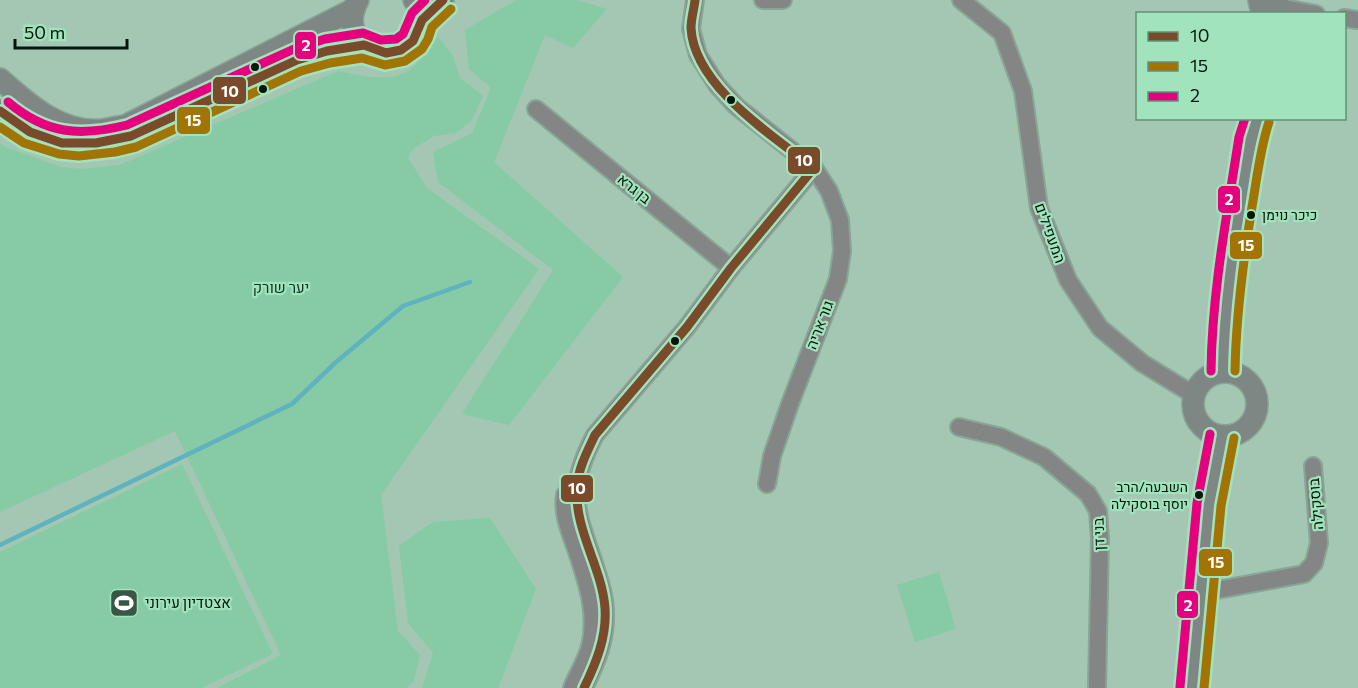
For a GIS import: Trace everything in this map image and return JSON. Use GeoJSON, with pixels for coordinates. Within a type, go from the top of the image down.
{"type":"FeatureCollection","features":[{"type":"Feature","properties":{"kind":"main road"},"geometry":{"type":"LineString","coordinates":[[356,3],[353,28],[364,45],[373,51],[394,53],[404,49],[418,33],[420,12],[414,0]]}},
{"type":"Feature","properties":{"kind":"main road"},"geometry":{"type":"LineString","coordinates":[[420,22],[443,0]]}},
{"type":"Feature","properties":{"kind":"main road"},"geometry":{"type":"LineString","coordinates":[[0,79],[34,108],[77,128],[100,130],[125,126],[356,3]]}},
{"type":"Feature","properties":{"kind":"main road"},"geometry":{"type":"LineString","coordinates":[[0,111],[8,120],[43,139],[76,145],[105,144],[131,136],[297,60],[327,51],[364,45]]}},
{"type":"Feature","properties":{"kind":"main road"},"geometry":{"type":"LineString","coordinates":[[1223,371],[1222,337],[1227,295],[1253,129]]}},
{"type":"Feature","properties":{"kind":"main road"},"geometry":{"type":"LineString","coordinates":[[1223,371],[1246,378],[1256,392],[1258,408],[1256,416],[1246,429],[1231,436],[1214,435],[1201,426],[1194,411],[1194,395],[1197,388],[1208,376],[1223,371]]}},
{"type":"Feature","properties":{"kind":"main road"},"geometry":{"type":"LineString","coordinates":[[1192,688],[1209,504],[1222,436]]}},
{"type":"Feature","properties":{"kind":"street","name":"גור אריה"},"geometry":{"type":"LineString","coordinates":[[695,0],[691,29],[698,55],[717,85],[736,105],[814,168],[829,191],[840,220],[842,251],[838,279],[791,401],[772,456],[767,484]]}},
{"type":"Feature","properties":{"kind":"street"},"geometry":{"type":"LineString","coordinates":[[763,0],[783,0]]}},
{"type":"Feature","properties":{"kind":"street","name":"המעפילים"},"geometry":{"type":"LineString","coordinates":[[961,0],[1002,33],[1023,92],[1039,208],[1068,280],[1100,328],[1142,363],[1194,395]]}},
{"type":"Feature","properties":{"kind":"street"},"geometry":{"type":"LineString","coordinates":[[1271,7],[1303,12]]}},
{"type":"Feature","properties":{"kind":"street","name":"בן גרא"},"geometry":{"type":"LineString","coordinates":[[536,109],[731,268]]}},
{"type":"Feature","properties":{"kind":"street"},"geometry":{"type":"LineString","coordinates":[[584,688],[602,647],[605,613],[604,596],[575,501],[579,469],[595,435],[687,327],[731,268],[814,168]]}},
{"type":"Feature","properties":{"kind":"street"},"geometry":{"type":"LineString","coordinates":[[572,688],[589,648],[593,617],[591,599],[567,522],[564,501],[567,476],[576,450],[591,423],[698,300],[731,268]]}},
{"type":"Feature","properties":{"kind":"street","name":"בני דן"},"geometry":{"type":"LineString","coordinates":[[959,427],[1001,437],[1044,457],[1088,494],[1098,511],[1100,538],[1097,688]]}},
{"type":"Feature","properties":{"kind":"street","name":"בוסקילה"},"geometry":{"type":"LineString","coordinates":[[1201,593],[1304,574],[1314,563],[1319,543],[1313,466]]}},
{"type":"Feature","properties":{"kind":"green space"},"geometry":{"type":"Polygon","coordinates":[[[516,0],[577,0],[607,9],[573,48],[545,35],[494,162],[623,277],[509,425],[462,414],[553,270],[438,182],[433,152],[472,133],[491,88],[469,69],[465,30],[516,0]]]}},
{"type":"Feature","properties":{"kind":"green space","name":"יער שורק"},"geometry":{"type":"Polygon","coordinates":[[[438,37],[453,56],[460,78],[483,96],[472,120],[456,133],[434,136],[413,149],[408,158],[427,188],[539,269],[381,495],[398,631],[420,655],[414,681],[406,688],[217,688],[281,655],[175,431],[0,512],[0,143],[61,167],[81,169],[120,165],[338,71],[375,77],[404,74],[418,62],[438,37]]]}},
{"type":"Feature","properties":{"kind":"green space","name":"אצטדיון עירוני"},"geometry":{"type":"Polygon","coordinates":[[[182,464],[273,654],[201,688],[0,688],[0,552],[182,464]]]}},
{"type":"Feature","properties":{"kind":"green space"},"geometry":{"type":"Polygon","coordinates":[[[490,518],[536,589],[498,688],[422,688],[433,653],[408,623],[399,546],[433,522],[490,518]]]}},
{"type":"Feature","properties":{"kind":"green space"},"geometry":{"type":"Polygon","coordinates":[[[939,572],[956,629],[915,642],[897,585],[939,572]]]}},
{"type":"Feature","properties":{"kind":"waterway"},"geometry":{"type":"LineString","coordinates":[[0,545],[292,404],[335,363],[403,306],[470,282]]}},
{"type":"Feature","properties":{"kind":"transit line","name":"2"},"geometry":{"type":"LineString","coordinates":[[8,102],[36,121],[64,130],[94,131],[127,125],[294,49],[325,39],[363,33],[381,40],[396,39],[403,34],[412,13],[425,0]]}},
{"type":"Feature","properties":{"kind":"transit line","name":"10"},"geometry":{"type":"LineString","coordinates":[[0,111],[30,132],[62,143],[96,143],[131,136],[297,60],[327,51],[364,45],[386,53],[401,50],[413,41],[422,20],[443,0]]}},
{"type":"Feature","properties":{"kind":"transit line","name":"10"},"geometry":{"type":"LineString","coordinates":[[584,688],[600,650],[605,619],[603,593],[577,503],[578,480],[586,454],[595,435],[687,327],[731,268],[814,168],[738,107],[720,89],[706,70],[695,49],[691,28],[695,0]]}},
{"type":"Feature","properties":{"kind":"transit line","name":"15"},"geometry":{"type":"LineString","coordinates":[[0,127],[24,143],[59,154],[79,156],[136,147],[301,71],[362,58],[385,65],[405,61],[422,49],[432,27],[451,9]]}},
{"type":"Feature","properties":{"kind":"transit line","name":"2"},"geometry":{"type":"LineString","coordinates":[[1211,371],[1214,312],[1221,254],[1239,137],[1244,120]]}},
{"type":"Feature","properties":{"kind":"transit line","name":"15"},"geometry":{"type":"LineString","coordinates":[[1235,371],[1238,309],[1246,248],[1259,164],[1269,122]]}},
{"type":"Feature","properties":{"kind":"transit line","name":"2"},"geometry":{"type":"LineString","coordinates":[[1180,687],[1197,503],[1210,434]]}},
{"type":"Feature","properties":{"kind":"transit line","name":"15"},"geometry":{"type":"LineString","coordinates":[[1204,688],[1221,506],[1234,438]]}},
{"type":"Feature","properties":{"kind":"place","name":"כיכר נוימן"},"geometry":{"type":"Point","coordinates":[1251,215]}},
{"type":"Feature","properties":{"kind":"place","name":"השבעה/הרב יוסף בוסקילה"},"geometry":{"type":"Point","coordinates":[1199,495]}},
{"type":"Feature","properties":{"kind":"place","name":"אצטדיון עירוני"},"geometry":{"type":"Point","coordinates":[124,603]}}]}
